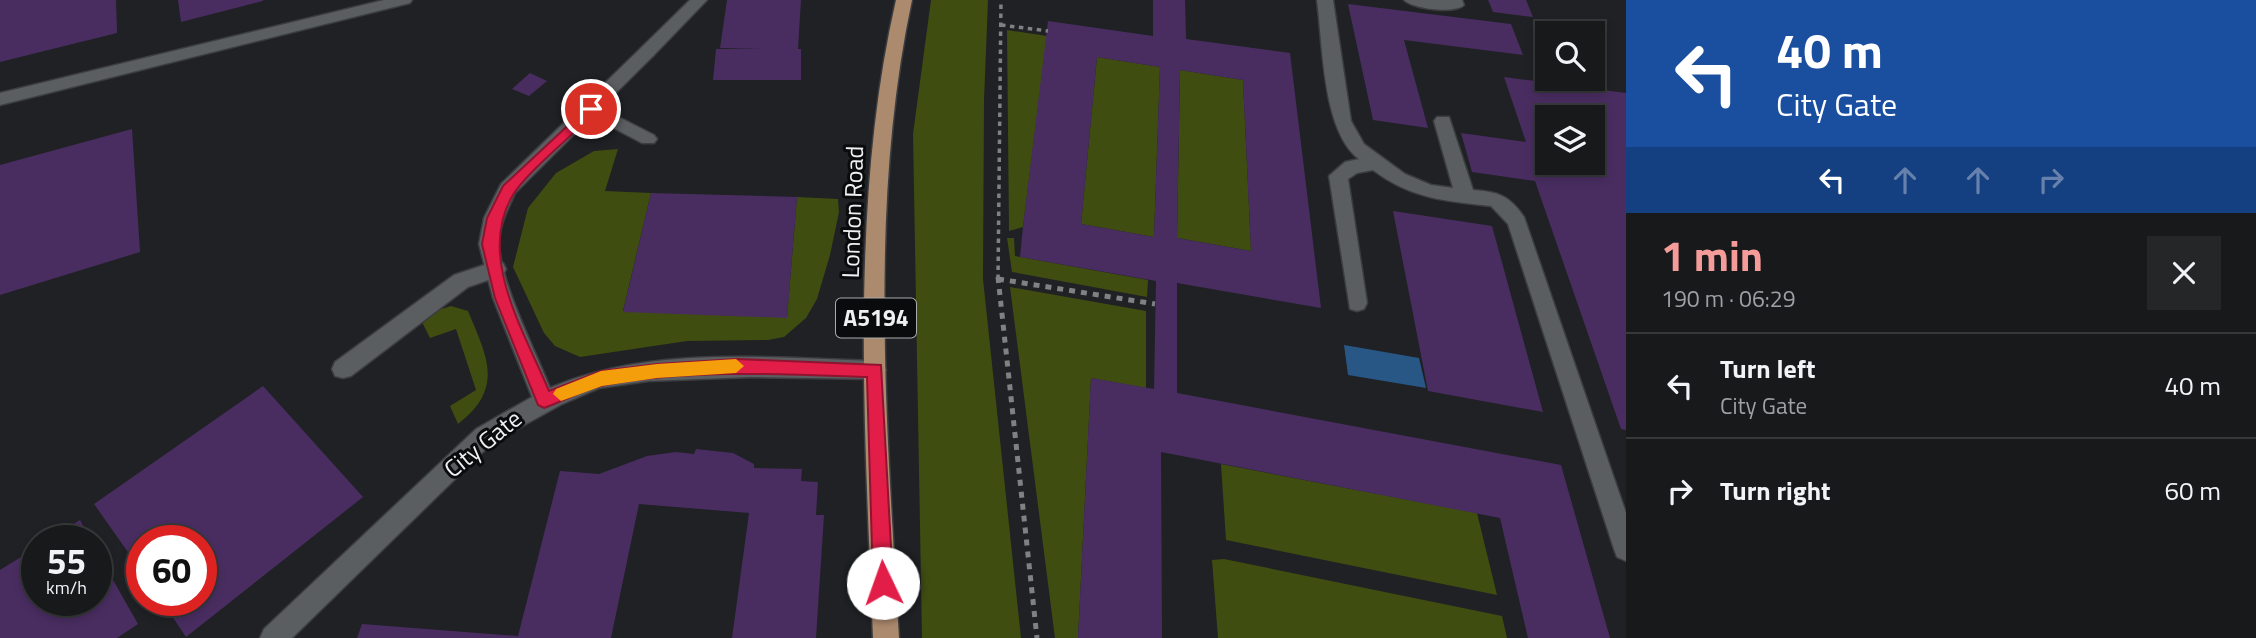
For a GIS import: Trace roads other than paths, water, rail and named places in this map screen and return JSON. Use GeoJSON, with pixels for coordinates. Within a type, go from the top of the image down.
{"type":"FeatureCollection","features":[{"type":"Feature","properties":{"kind":"main road","name":"London Road"},"geometry":{"type":"LineString","coordinates":[[886,638],[875,370],[878,177],[892,50],[904,0]]}},
{"type":"Feature","properties":{"kind":"street"},"geometry":{"type":"LineString","coordinates":[[0,99],[404,0]]}},
{"type":"Feature","properties":{"kind":"street"},"geometry":{"type":"LineString","coordinates":[[544,400],[523,354],[489,244],[494,218],[508,190],[699,0]]}},
{"type":"Feature","properties":{"kind":"street"},"geometry":{"type":"LineString","coordinates":[[1325,0],[1342,121],[1358,149],[1398,179],[1429,192],[1496,200],[1507,207],[1517,222],[1626,549]]}},
{"type":"Feature","properties":{"kind":"street"},"geometry":{"type":"LineString","coordinates":[[1412,0],[1456,5],[1454,0]]}},
{"type":"Feature","properties":{"kind":"street"},"geometry":{"type":"LineString","coordinates":[[591,109],[648,139]]}},
{"type":"Feature","properties":{"kind":"street"},"geometry":{"type":"LineString","coordinates":[[1443,121],[1465,196]]}},
{"type":"Feature","properties":{"kind":"street"},"geometry":{"type":"LineString","coordinates":[[1357,303],[1338,176],[1352,167],[1377,163]]}},
{"type":"Feature","properties":{"kind":"street"},"geometry":{"type":"LineString","coordinates":[[343,369],[461,281],[496,269]]}},
{"type":"Feature","properties":{"kind":"street","name":"City Gate"},"geometry":{"type":"LineString","coordinates":[[273,638],[484,436],[521,411],[544,400],[601,379],[657,371],[737,366],[875,370]]}},
{"type":"Feature","properties":{"kind":"water"},"geometry":{"type":"Polygon","coordinates":[[[1344,345],[1419,358],[1426,388],[1348,375],[1344,345]]]}}]}
